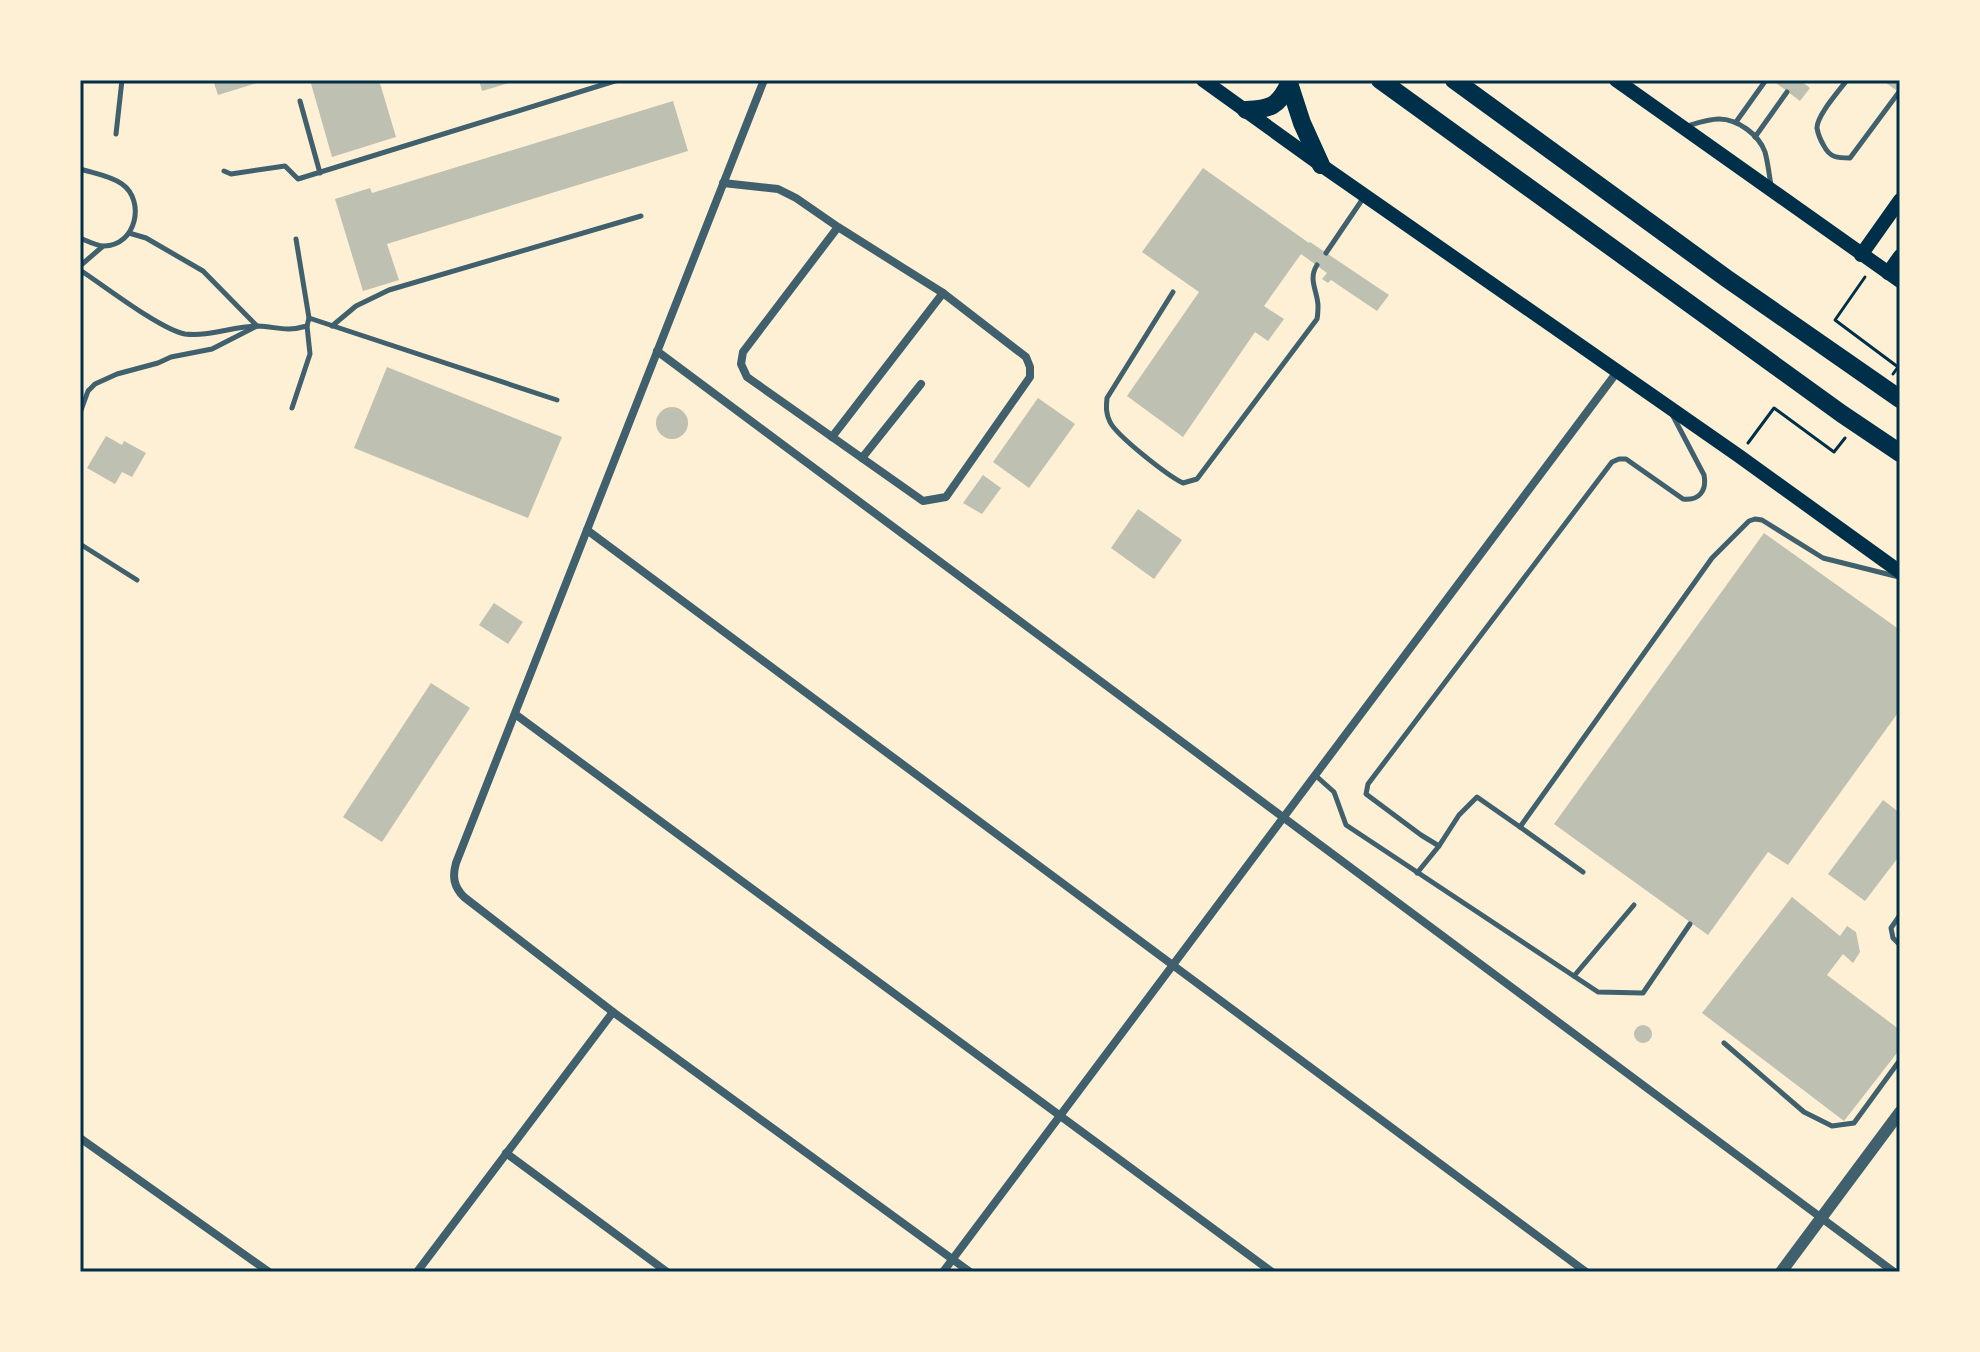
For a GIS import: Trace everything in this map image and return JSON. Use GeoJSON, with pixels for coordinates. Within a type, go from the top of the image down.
{"type":"FeatureCollection","features":[{"type":"Feature","properties":{"kind":"highway"},"geometry":{"type":"LineString","coordinates":[[1380,80],[1900,453]]}},
{"type":"Feature","properties":{"kind":"highway"},"geometry":{"type":"LineString","coordinates":[[1246,110],[1267,109],[1282,99],[1288,82]]}},
{"type":"Feature","properties":{"kind":"highway"},"geometry":{"type":"LineString","coordinates":[[1288,82],[1321,165]]}},
{"type":"Feature","properties":{"kind":"highway"},"geometry":{"type":"LineString","coordinates":[[1458,82],[1726,278],[1900,399]]}},
{"type":"Feature","properties":{"kind":"main road"},"geometry":{"type":"LineString","coordinates":[[1203,80],[1900,572]]}},
{"type":"Feature","properties":{"kind":"main road"},"geometry":{"type":"LineString","coordinates":[[1616,80],[1894,277],[1900,256]]}},
{"type":"Feature","properties":{"kind":"main road"},"geometry":{"type":"LineString","coordinates":[[1868,259],[1900,200]]}},
{"type":"Feature","properties":{"kind":"street"},"geometry":{"type":"LineString","coordinates":[[764,80],[456,863],[454,882],[464,897],[613,1012],[970,1272]]}},
{"type":"Feature","properties":{"kind":"street"},"geometry":{"type":"LineString","coordinates":[[723,183],[778,189],[796,198],[943,293],[1026,357],[1030,377],[946,497],[923,501],[747,377],[741,364],[743,352],[838,227]]}},
{"type":"Feature","properties":{"kind":"street"},"geometry":{"type":"LineString","coordinates":[[832,437],[943,293]]}},
{"type":"Feature","properties":{"kind":"street"},"geometry":{"type":"LineString","coordinates":[[657,351],[1894,1272]]}},
{"type":"Feature","properties":{"kind":"street"},"geometry":{"type":"LineString","coordinates":[[943,1272],[1617,372]]}},
{"type":"Feature","properties":{"kind":"street"},"geometry":{"type":"LineString","coordinates":[[862,458],[921,384]]}},
{"type":"Feature","properties":{"kind":"street"},"geometry":{"type":"LineString","coordinates":[[587,530],[1586,1272]]}},
{"type":"Feature","properties":{"kind":"street"},"geometry":{"type":"LineString","coordinates":[[515,714],[1272,1272]]}},
{"type":"Feature","properties":{"kind":"street"},"geometry":{"type":"LineString","coordinates":[[417,1272],[613,1012]]}},
{"type":"Feature","properties":{"kind":"street"},"geometry":{"type":"LineString","coordinates":[[1781,1272],[1900,1112]]}},
{"type":"Feature","properties":{"kind":"street"},"geometry":{"type":"LineString","coordinates":[[80,1138],[269,1272]]}},
{"type":"Feature","properties":{"kind":"street"},"geometry":{"type":"LineString","coordinates":[[506,1153],[667,1272]]}},
{"type":"Feature","properties":{"kind":"lane"},"geometry":{"type":"LineString","coordinates":[[116,134],[122,80]]}},
{"type":"Feature","properties":{"kind":"lane"},"geometry":{"type":"LineString","coordinates":[[224,171],[231,174],[285,166],[298,179],[618,80]]}},
{"type":"Feature","properties":{"kind":"lane"},"geometry":{"type":"LineString","coordinates":[[1736,122],[1766,80]]}},
{"type":"Feature","properties":{"kind":"lane"},"geometry":{"type":"LineString","coordinates":[[1847,80],[1818,120],[1817,130],[1827,153],[1836,158],[1850,158],[1899,92]]}},
{"type":"Feature","properties":{"kind":"lane"},"geometry":{"type":"LineString","coordinates":[[1755,137],[1787,92]]}},
{"type":"Feature","properties":{"kind":"lane"},"geometry":{"type":"LineString","coordinates":[[300,101],[320,173]]}},
{"type":"Feature","properties":{"kind":"lane"},"geometry":{"type":"LineString","coordinates":[[1682,127],[1720,118],[1736,122],[1764,149],[1771,190]]}},
{"type":"Feature","properties":{"kind":"lane"},"geometry":{"type":"LineString","coordinates":[[80,169],[120,182],[132,195],[136,212],[129,233],[119,242],[102,247],[80,268],[160,324],[183,334],[257,326],[292,330],[307,326]]}},
{"type":"Feature","properties":{"kind":"lane"},"geometry":{"type":"LineString","coordinates":[[1326,253],[1365,196]]}},
{"type":"Feature","properties":{"kind":"lane"},"geometry":{"type":"LineString","coordinates":[[332,326],[356,306],[389,290],[641,216]]}},
{"type":"Feature","properties":{"kind":"lane"},"geometry":{"type":"LineString","coordinates":[[129,233],[146,238],[203,271],[257,326]]}},
{"type":"Feature","properties":{"kind":"lane"},"geometry":{"type":"LineString","coordinates":[[80,238],[102,247]]}},
{"type":"Feature","properties":{"kind":"lane"},"geometry":{"type":"LineString","coordinates":[[292,408],[310,354],[309,318],[296,239]]}},
{"type":"Feature","properties":{"kind":"lane"},"geometry":{"type":"LineString","coordinates":[[1173,292],[1107,398],[1105,411],[1112,426],[1170,476],[1183,483],[1197,479],[1317,319],[1318,304],[1313,283],[1317,265]]}},
{"type":"Feature","properties":{"kind":"lane"},"geometry":{"type":"LineString","coordinates":[[309,318],[557,400]]}},
{"type":"Feature","properties":{"kind":"lane"},"geometry":{"type":"LineString","coordinates":[[80,413],[88,391],[95,384],[171,357],[212,349],[257,326]]}},
{"type":"Feature","properties":{"kind":"lane"},"geometry":{"type":"LineString","coordinates":[[1439,846],[1366,794],[1368,784],[1612,462],[1626,459],[1683,499],[1698,498],[1703,492],[1704,475],[1669,408]]}},
{"type":"Feature","properties":{"kind":"lane"},"geometry":{"type":"LineString","coordinates":[[1520,827],[1712,558],[1749,521],[1762,520],[1823,558],[1900,578]]}},
{"type":"Feature","properties":{"kind":"lane"},"geometry":{"type":"LineString","coordinates":[[80,544],[137,580]]}},
{"type":"Feature","properties":{"kind":"lane"},"geometry":{"type":"LineString","coordinates":[[1315,775],[1334,792],[1346,825],[1598,992],[1643,993],[1690,924]]}},
{"type":"Feature","properties":{"kind":"lane"},"geometry":{"type":"LineString","coordinates":[[1417,873],[1459,815],[1477,797],[1583,872]]}},
{"type":"Feature","properties":{"kind":"lane"},"geometry":{"type":"LineString","coordinates":[[1574,976],[1634,905]]}},
{"type":"Feature","properties":{"kind":"lane"},"geometry":{"type":"LineString","coordinates":[[1900,915],[1891,928],[1893,938],[1900,945]]}},
{"type":"Feature","properties":{"kind":"lane"},"geometry":{"type":"LineString","coordinates":[[1724,1043],[1804,1112],[1832,1126],[1854,1123],[1900,1060]]}},
{"type":"Feature","properties":{"kind":"path"},"geometry":{"type":"LineString","coordinates":[[1868,259],[1835,320],[1898,367]]}},
{"type":"Feature","properties":{"kind":"path"},"geometry":{"type":"LineString","coordinates":[[1739,456],[1774,408],[1834,452]]}},
{"type":"Feature","properties":{"kind":"building"},"geometry":{"type":"Polygon","coordinates":[[[213,80],[263,80],[263,81],[218,95],[213,80]]]}},
{"type":"Feature","properties":{"kind":"building"},"geometry":{"type":"Polygon","coordinates":[[[310,80],[379,80],[396,137],[332,157],[310,80]]]}},
{"type":"Feature","properties":{"kind":"building"},"geometry":{"type":"Polygon","coordinates":[[[479,80],[516,80],[516,81],[482,91],[479,80]]]}},
{"type":"Feature","properties":{"kind":"building"},"geometry":{"type":"Polygon","coordinates":[[[1772,80],[1800,80],[1810,88],[1800,101],[1772,80]]]}},
{"type":"Feature","properties":{"kind":"building"},"geometry":{"type":"Polygon","coordinates":[[[1882,80],[1900,80],[1900,93],[1882,80]]]}},
{"type":"Feature","properties":{"kind":"building"},"geometry":{"type":"Polygon","coordinates":[[[673,101],[688,151],[387,244],[399,280],[363,291],[335,199],[370,188],[372,193],[673,101]]]}},
{"type":"Feature","properties":{"kind":"building"},"geometry":{"type":"Polygon","coordinates":[[[1203,168],[1389,295],[1377,311],[1331,280],[1328,283],[1322,279],[1327,273],[1301,254],[1264,306],[1284,319],[1268,341],[1255,332],[1183,437],[1127,396],[1199,292],[1142,252],[1203,168]]]}},
{"type":"Feature","properties":{"kind":"building"},"geometry":{"type":"Polygon","coordinates":[[[387,367],[562,437],[528,518],[354,448],[387,367]]]}},
{"type":"Feature","properties":{"kind":"building"},"geometry":{"type":"Polygon","coordinates":[[[1038,398],[1075,424],[1029,488],[993,462],[1038,398]]]}},
{"type":"Feature","properties":{"kind":"building"},"geometry":{"type":"Polygon","coordinates":[[[672,407],[683,412],[688,423],[683,434],[672,439],[661,434],[656,423],[661,412],[672,407]]]}},
{"type":"Feature","properties":{"kind":"building"},"geometry":{"type":"Polygon","coordinates":[[[106,436],[122,445],[124,441],[146,453],[132,477],[122,472],[115,484],[87,468],[106,436]]]}},
{"type":"Feature","properties":{"kind":"building"},"geometry":{"type":"Polygon","coordinates":[[[983,475],[1001,488],[982,514],[963,503],[983,475]]]}},
{"type":"Feature","properties":{"kind":"building"},"geometry":{"type":"Polygon","coordinates":[[[1138,509],[1182,540],[1154,579],[1111,548],[1138,509]]]}},
{"type":"Feature","properties":{"kind":"building"},"geometry":{"type":"Polygon","coordinates":[[[1764,533],[1900,630],[1900,710],[1788,865],[1768,852],[1708,935],[1554,824],[1764,533]]]}},
{"type":"Feature","properties":{"kind":"building"},"geometry":{"type":"Polygon","coordinates":[[[494,603],[523,622],[508,644],[479,625],[494,603]]]}},
{"type":"Feature","properties":{"kind":"building"},"geometry":{"type":"Polygon","coordinates":[[[431,683],[470,708],[382,842],[343,817],[431,683]]]}},
{"type":"Feature","properties":{"kind":"building"},"geometry":{"type":"Polygon","coordinates":[[[1883,800],[1900,813],[1900,855],[1865,901],[1828,874],[1883,800]]]}},
{"type":"Feature","properties":{"kind":"building"},"geometry":{"type":"Polygon","coordinates":[[[1792,897],[1840,936],[1847,926],[1856,932],[1860,952],[1853,963],[1843,954],[1827,975],[1900,1030],[1900,1049],[1844,1121],[1702,1013],[1792,897]]]}},
{"type":"Feature","properties":{"kind":"building"},"geometry":{"type":"Polygon","coordinates":[[[1643,1025],[1652,1034],[1643,1043],[1634,1034],[1643,1025]]]}}]}
